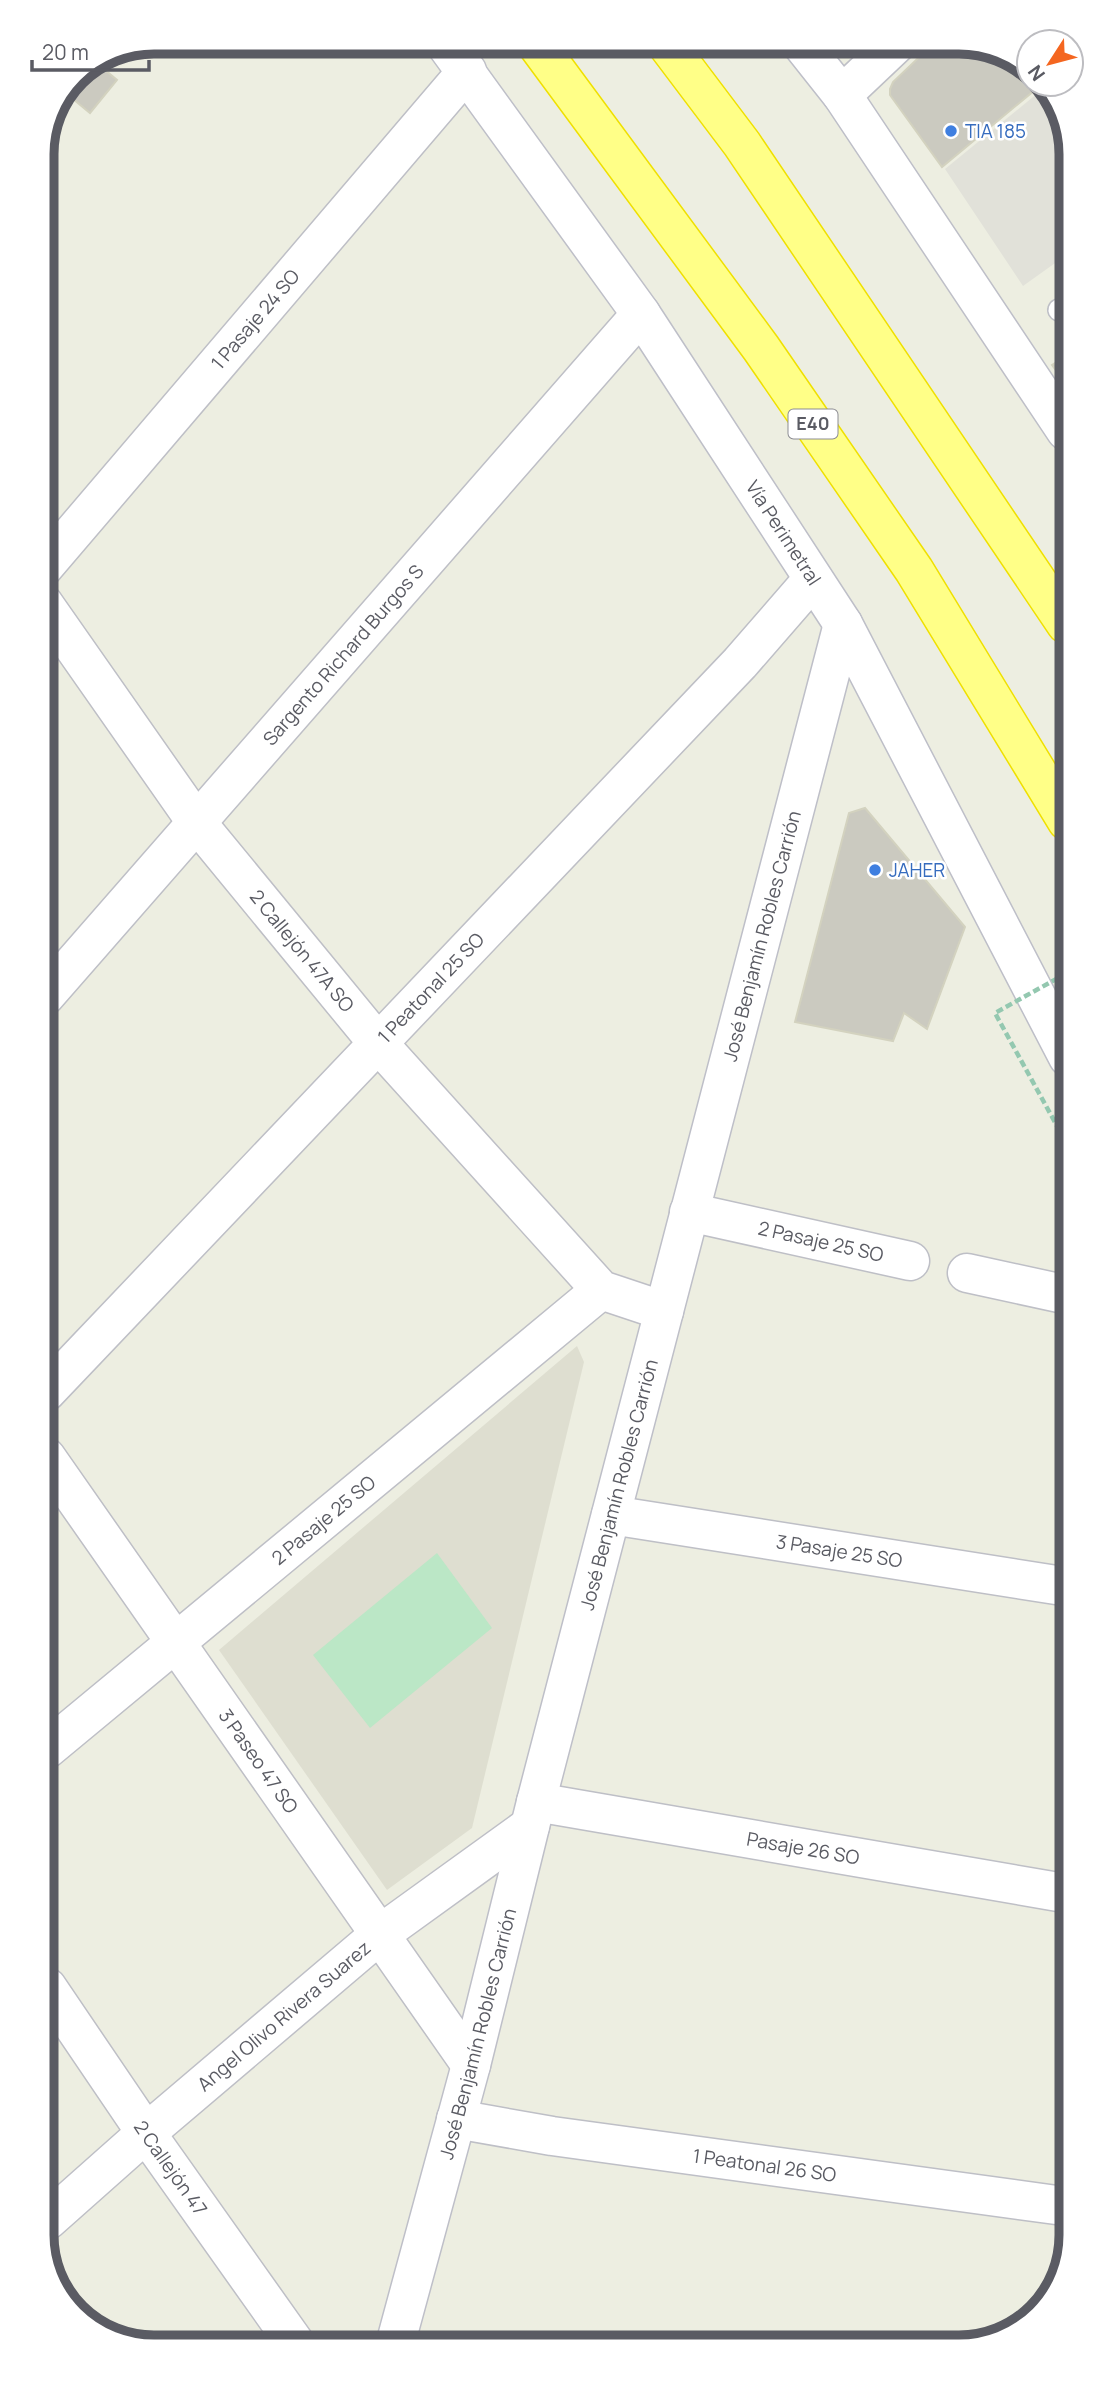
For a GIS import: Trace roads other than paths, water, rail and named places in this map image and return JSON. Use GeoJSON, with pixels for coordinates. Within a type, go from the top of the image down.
{"type":"FeatureCollection","features":[{"type":"Feature","properties":{"kind":"highway","name":"E40"},"geometry":{"type":"LineString","coordinates":[[544,54],[761,348],[914,570],[1059,808]]}},
{"type":"Feature","properties":{"kind":"highway"},"geometry":{"type":"LineString","coordinates":[[674,54],[742,144],[1059,614]]}},
{"type":"Feature","properties":{"kind":"street"},"geometry":{"type":"LineString","coordinates":[[810,54],[842,95],[1059,420]]}},
{"type":"Feature","properties":{"kind":"street"},"geometry":{"type":"LineString","coordinates":[[842,95],[885,54]]}},
{"type":"Feature","properties":{"kind":"street","name":"Vía Perimetral"},"geometry":{"type":"LineString","coordinates":[[455,57],[641,314],[843,624],[1059,1040]]}},
{"type":"Feature","properties":{"kind":"street","name":"1 Pasaje 24 SO"},"geometry":{"type":"LineString","coordinates":[[54,554],[455,57]]}},
{"type":"Feature","properties":{"kind":"street","name":"Sargento Richard Burgos S"},"geometry":{"type":"LineString","coordinates":[[54,986],[641,314]]}},
{"type":"Feature","properties":{"kind":"street","name":"1 Peatonal 25 SO"},"geometry":{"type":"LineString","coordinates":[[54,1384],[740,663],[813,579]]}},
{"type":"Feature","properties":{"kind":"street","name":"2 Callejón 47A SO"},"geometry":{"type":"LineString","coordinates":[[54,619],[197,823],[377,1042],[601,1290],[664,1311]]}},
{"type":"Feature","properties":{"kind":"street","name":"José Benjamín Robles Carrión"},"geometry":{"type":"LineString","coordinates":[[398,2335],[471,2065],[533,1814],[843,624]]}},
{"type":"Feature","properties":{"kind":"street","name":"2 Pasaje 25 SO"},"geometry":{"type":"LineString","coordinates":[[689,1212],[910,1261]]}},
{"type":"Feature","properties":{"kind":"street"},"geometry":{"type":"LineString","coordinates":[[967,1273],[1059,1293]]}},
{"type":"Feature","properties":{"kind":"street","name":"2 Pasaje 25 SO"},"geometry":{"type":"LineString","coordinates":[[54,1743],[601,1290]]}},
{"type":"Feature","properties":{"kind":"street","name":"3 Paseo 47 SO"},"geometry":{"type":"LineString","coordinates":[[54,1469],[471,2065]]}},
{"type":"Feature","properties":{"kind":"street","name":"3 Pasaje 25 SO"},"geometry":{"type":"LineString","coordinates":[[611,1515],[1059,1585]]}},
{"type":"Feature","properties":{"kind":"street","name":"Pasaje 26 SO"},"geometry":{"type":"LineString","coordinates":[[533,1814],[1059,1892]]}},
{"type":"Feature","properties":{"kind":"street","name":"Angel Olivo Rivera Suarez"},"geometry":{"type":"LineString","coordinates":[[54,2215],[379,1935],[533,1814]]}},
{"type":"Feature","properties":{"kind":"street","name":"2 Callejón 47"},"geometry":{"type":"LineString","coordinates":[[54,1997],[289,2335]]}},
{"type":"Feature","properties":{"kind":"street","name":"1 Peatonal 26 SO"},"geometry":{"type":"LineString","coordinates":[[456,2119],[552,2136],[1059,2205]]}},
{"type":"Feature","properties":{"kind":"place","name":"TIA 185"},"geometry":{"type":"Point","coordinates":[951,131]}},
{"type":"Feature","properties":{"kind":"place","name":"JAHER"},"geometry":{"type":"Point","coordinates":[875,870]}}]}
